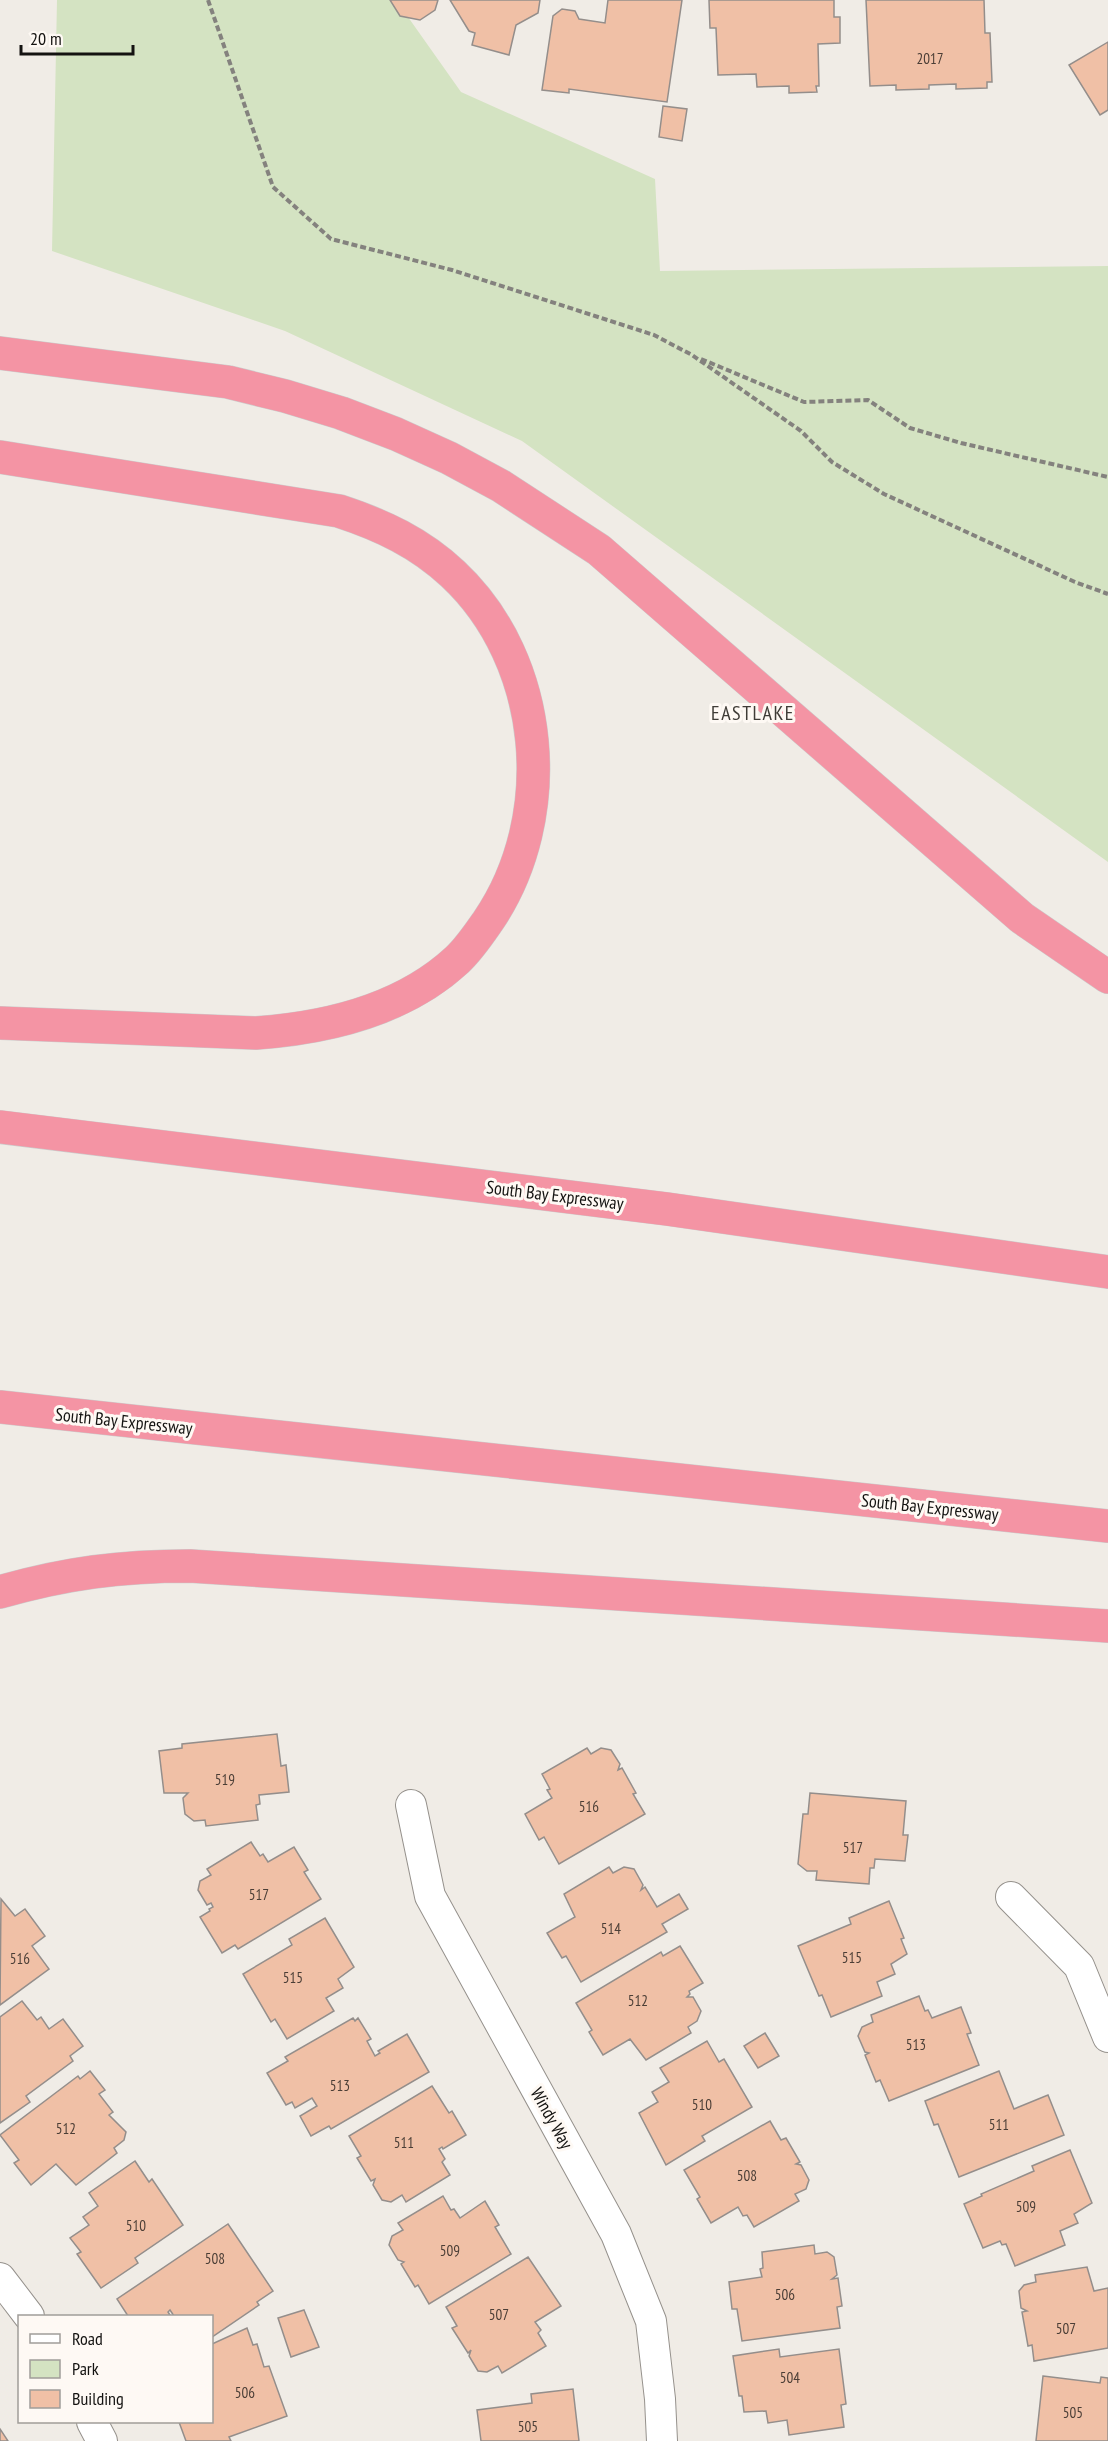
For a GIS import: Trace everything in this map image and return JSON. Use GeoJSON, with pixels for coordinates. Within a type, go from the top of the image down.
{"type":"FeatureCollection","features":[{"type":"Feature","properties":{"kind":"highway"},"geometry":{"type":"LineString","coordinates":[[0,353],[228,382],[285,396],[341,413],[396,434],[449,458],[501,486],[599,550],[1022,918],[1108,977]]}},
{"type":"Feature","properties":{"kind":"highway"},"geometry":{"type":"LineString","coordinates":[[0,457],[339,511],[370,521],[400,535],[429,554],[454,575],[476,600],[494,627],[508,655],[528,715],[533,747],[534,780],[531,814],[524,846],[513,877],[498,907],[458,960],[428,981],[396,999],[363,1014],[328,1025],[292,1031],[256,1033],[0,1023]]}},
{"type":"Feature","properties":{"kind":"highway","name":"South Bay Expressway"},"geometry":{"type":"LineString","coordinates":[[0,1127],[667,1209],[1108,1272]]}},
{"type":"Feature","properties":{"kind":"highway","name":"South Bay Expressway"},"geometry":{"type":"LineString","coordinates":[[0,1407],[1108,1526]]}},
{"type":"Feature","properties":{"kind":"highway"},"geometry":{"type":"LineString","coordinates":[[0,1592],[41,1580],[90,1571],[140,1566],[190,1566],[1108,1626]]}},
{"type":"Feature","properties":{"kind":"street","name":"Windy Way"},"geometry":{"type":"LineString","coordinates":[[411,1805],[430,1896],[616,2234],[651,2321],[660,2399],[662,2441]]}},
{"type":"Feature","properties":{"kind":"street"},"geometry":{"type":"LineString","coordinates":[[1011,1897],[1079,1966],[1108,2037]]}},
{"type":"Feature","properties":{"kind":"street"},"geometry":{"type":"LineString","coordinates":[[0,2278],[28,2315]]}},
{"type":"Feature","properties":{"kind":"street"},"geometry":{"type":"LineString","coordinates":[[93,2423],[102,2441]]}},
{"type":"Feature","properties":{"kind":"path"},"geometry":{"type":"LineString","coordinates":[[208,0],[273,187],[331,239],[452,270],[654,335],[692,355],[804,402],[868,400],[910,428],[961,443],[1108,477]]}},
{"type":"Feature","properties":{"kind":"path"},"geometry":{"type":"LineString","coordinates":[[692,355],[801,431],[832,462],[884,494],[1075,582],[1108,594]]}},
{"type":"Feature","properties":{"kind":"green space"},"geometry":{"type":"Polygon","coordinates":[[[57,0],[396,0],[461,92],[655,179],[660,271],[1108,266],[1108,862],[522,441],[285,331],[52,251],[57,0]]]}},
{"type":"Feature","properties":{"kind":"building"},"geometry":{"type":"Polygon","coordinates":[[[390,0],[438,0],[435,10],[420,20],[400,16],[390,0]]]}},
{"type":"Feature","properties":{"kind":"building"},"geometry":{"type":"Polygon","coordinates":[[[450,0],[540,0],[538,13],[516,25],[509,55],[472,45],[475,33],[469,31],[450,0]]]}},
{"type":"Feature","properties":{"kind":"building"},"geometry":{"type":"Polygon","coordinates":[[[608,0],[682,0],[667,102],[569,89],[569,93],[542,90],[553,16],[562,9],[575,11],[579,19],[605,23],[608,0]]]}},
{"type":"Feature","properties":{"kind":"building"},"geometry":{"type":"Polygon","coordinates":[[[709,0],[834,0],[834,17],[840,17],[840,43],[818,44],[819,86],[816,86],[817,92],[789,93],[789,86],[757,87],[756,74],[718,75],[716,28],[710,28],[709,0]]]}},
{"type":"Feature","properties":{"kind":"building"},"geometry":{"type":"Polygon","coordinates":[[[866,0],[984,0],[985,33],[990,33],[992,82],[987,82],[987,88],[956,89],[956,84],[929,85],[929,89],[896,90],[896,85],[870,86],[866,0]]]}},
{"type":"Feature","properties":{"kind":"building"},"geometry":{"type":"Polygon","coordinates":[[[1108,42],[1108,110],[1100,115],[1069,65],[1108,42]]]}},
{"type":"Feature","properties":{"kind":"building"},"geometry":{"type":"Polygon","coordinates":[[[663,106],[687,109],[682,141],[659,137],[663,106]]]}},
{"type":"Feature","properties":{"kind":"building"},"geometry":{"type":"Polygon","coordinates":[[[277,1734],[281,1766],[286,1765],[289,1792],[259,1795],[260,1804],[256,1805],[258,1820],[206,1826],[205,1820],[194,1821],[185,1814],[183,1798],[188,1793],[164,1793],[159,1751],[182,1748],[182,1744],[277,1734]]]}},
{"type":"Feature","properties":{"kind":"building"},"geometry":{"type":"Polygon","coordinates":[[[587,1748],[591,1754],[601,1748],[611,1750],[620,1764],[618,1770],[622,1768],[645,1814],[559,1864],[544,1837],[539,1840],[525,1814],[552,1798],[542,1774],[587,1748]]]}},
{"type":"Feature","properties":{"kind":"building"},"geometry":{"type":"Polygon","coordinates":[[[810,1793],[906,1801],[903,1835],[908,1835],[905,1861],[875,1859],[874,1868],[870,1868],[869,1884],[816,1880],[817,1871],[807,1871],[798,1864],[803,1814],[808,1814],[810,1793]]]}},
{"type":"Feature","properties":{"kind":"building"},"geometry":{"type":"Polygon","coordinates":[[[251,1842],[260,1856],[263,1854],[268,1862],[294,1847],[308,1870],[304,1872],[321,1899],[238,1949],[235,1945],[222,1953],[200,1917],[213,1907],[211,1903],[207,1905],[198,1890],[200,1881],[211,1875],[207,1869],[251,1842]]]}},
{"type":"Feature","properties":{"kind":"building"},"geometry":{"type":"Polygon","coordinates":[[[609,1867],[613,1873],[624,1867],[634,1869],[643,1885],[641,1890],[645,1887],[657,1907],[679,1894],[688,1909],[662,1924],[667,1932],[581,1982],[566,1956],[562,1958],[547,1933],[575,1917],[564,1894],[609,1867]]]}},
{"type":"Feature","properties":{"kind":"building"},"geometry":{"type":"Polygon","coordinates":[[[1,1899],[15,1916],[25,1909],[45,1936],[32,1946],[49,1969],[0,2005],[1,1899]]]}},
{"type":"Feature","properties":{"kind":"building"},"geometry":{"type":"Polygon","coordinates":[[[889,1901],[904,1938],[901,1939],[907,1954],[891,1964],[895,1974],[877,1982],[882,1996],[831,2017],[822,1995],[819,1996],[798,1946],[851,1924],[849,1918],[889,1901]]]}},
{"type":"Feature","properties":{"kind":"building"},"geometry":{"type":"Polygon","coordinates":[[[325,1918],[354,1967],[338,1979],[343,1988],[326,1998],[334,2011],[287,2039],[275,2019],[271,2022],[243,1974],[292,1945],[289,1939],[325,1918]]]}},
{"type":"Feature","properties":{"kind":"building"},"geometry":{"type":"Polygon","coordinates":[[[680,1946],[703,1983],[689,1991],[690,1994],[687,1997],[693,1997],[701,2011],[697,2021],[688,2027],[691,2033],[646,2060],[630,2039],[603,2055],[589,2032],[592,2030],[576,2003],[661,1952],[663,1956],[680,1946]]]}},
{"type":"Feature","properties":{"kind":"building"},"geometry":{"type":"Polygon","coordinates":[[[919,1996],[925,2011],[928,2010],[932,2018],[961,2007],[971,2033],[967,2034],[979,2065],[889,2101],[880,2080],[876,2082],[865,2055],[869,2053],[865,2052],[858,2036],[862,2027],[873,2022],[871,2015],[919,1996]]]}},
{"type":"Feature","properties":{"kind":"building"},"geometry":{"type":"Polygon","coordinates":[[[22,2001],[37,2020],[41,2017],[49,2029],[63,2019],[83,2046],[70,2056],[73,2061],[26,2096],[30,2102],[0,2123],[0,2017],[22,2001]]]}},
{"type":"Feature","properties":{"kind":"building"},"geometry":{"type":"Polygon","coordinates":[[[353,2018],[355,2021],[358,2018],[371,2039],[367,2041],[375,2056],[380,2053],[378,2051],[407,2034],[429,2072],[331,2129],[329,2126],[311,2136],[300,2116],[317,2106],[312,2098],[295,2108],[292,2102],[286,2105],[267,2073],[288,2061],[285,2057],[353,2018]]]}},
{"type":"Feature","properties":{"kind":"building"},"geometry":{"type":"Polygon","coordinates":[[[765,2033],[779,2056],[758,2068],[744,2046],[765,2033]]]}},
{"type":"Feature","properties":{"kind":"building"},"geometry":{"type":"Polygon","coordinates":[[[707,2041],[719,2062],[724,2059],[752,2107],[702,2136],[705,2141],[666,2165],[639,2113],[658,2102],[652,2092],[669,2082],[660,2068],[707,2041]]]}},
{"type":"Feature","properties":{"kind":"building"},"geometry":{"type":"Polygon","coordinates":[[[90,2071],[105,2090],[99,2094],[113,2112],[109,2115],[126,2132],[124,2140],[114,2148],[117,2153],[76,2185],[56,2164],[31,2185],[14,2163],[19,2160],[0,2135],[78,2076],[80,2079],[90,2071]]]}},
{"type":"Feature","properties":{"kind":"building"},"geometry":{"type":"Polygon","coordinates":[[[999,2071],[1014,2109],[1048,2095],[1064,2135],[959,2177],[938,2124],[934,2125],[925,2101],[999,2071]]]}},
{"type":"Feature","properties":{"kind":"building"},"geometry":{"type":"Polygon","coordinates":[[[432,2086],[449,2113],[452,2111],[466,2135],[443,2149],[442,2147],[439,2149],[445,2159],[442,2162],[450,2175],[406,2202],[402,2195],[391,2202],[382,2200],[373,2185],[375,2179],[371,2181],[357,2158],[361,2156],[349,2136],[432,2086]]]}},
{"type":"Feature","properties":{"kind":"building"},"geometry":{"type":"Polygon","coordinates":[[[770,2121],[781,2140],[786,2138],[800,2162],[796,2164],[801,2165],[809,2180],[806,2189],[795,2194],[799,2201],[754,2227],[747,2215],[743,2216],[738,2207],[711,2223],[697,2199],[700,2197],[684,2170],[770,2121]]]}},
{"type":"Feature","properties":{"kind":"building"},"geometry":{"type":"Polygon","coordinates":[[[1070,2150],[1092,2203],[1074,2214],[1078,2223],[1060,2231],[1065,2245],[1015,2266],[1006,2244],[1002,2245],[1000,2241],[983,2248],[964,2204],[1034,2171],[1032,2166],[1070,2150]]]}},
{"type":"Feature","properties":{"kind":"building"},"geometry":{"type":"Polygon","coordinates":[[[135,2161],[149,2182],[152,2179],[183,2225],[135,2258],[138,2263],[101,2288],[77,2254],[81,2252],[70,2238],[89,2225],[83,2217],[98,2206],[89,2193],[135,2161]]]}},
{"type":"Feature","properties":{"kind":"building"},"geometry":{"type":"Polygon","coordinates":[[[443,2196],[451,2210],[454,2209],[460,2218],[485,2201],[499,2225],[495,2227],[511,2254],[429,2304],[418,2285],[415,2287],[401,2264],[404,2262],[398,2260],[389,2245],[392,2236],[403,2230],[398,2223],[443,2196]]]}},
{"type":"Feature","properties":{"kind":"building"},"geometry":{"type":"Polygon","coordinates":[[[228,2224],[273,2291],[257,2302],[259,2305],[213,2336],[213,2315],[173,2315],[170,2310],[168,2312],[170,2315],[127,2315],[117,2299],[228,2224]]]}},
{"type":"Feature","properties":{"kind":"building"},"geometry":{"type":"Polygon","coordinates":[[[814,2245],[815,2254],[827,2252],[834,2257],[837,2275],[832,2279],[838,2278],[842,2306],[837,2307],[840,2328],[742,2341],[737,2309],[732,2309],[729,2282],[762,2277],[760,2269],[763,2268],[762,2252],[814,2245]]]}},
{"type":"Feature","properties":{"kind":"building"},"geometry":{"type":"Polygon","coordinates":[[[528,2257],[561,2306],[535,2322],[541,2330],[538,2333],[546,2346],[502,2373],[498,2366],[487,2372],[478,2371],[469,2356],[471,2350],[468,2353],[452,2328],[457,2326],[446,2307],[528,2257]]]}},
{"type":"Feature","properties":{"kind":"building"},"geometry":{"type":"Polygon","coordinates":[[[1087,2267],[1094,2291],[1108,2288],[1108,2348],[1034,2361],[1032,2345],[1028,2346],[1022,2312],[1027,2311],[1021,2308],[1019,2291],[1024,2285],[1036,2282],[1035,2275],[1087,2267]]]}},
{"type":"Feature","properties":{"kind":"building"},"geometry":{"type":"Polygon","coordinates":[[[304,2310],[319,2347],[291,2357],[278,2318],[304,2310]]]}},
{"type":"Feature","properties":{"kind":"building"},"geometry":{"type":"Polygon","coordinates":[[[247,2328],[253,2345],[257,2344],[264,2367],[269,2366],[287,2416],[229,2437],[231,2441],[186,2441],[179,2423],[213,2423],[213,2344],[247,2328]]]}},
{"type":"Feature","properties":{"kind":"building"},"geometry":{"type":"Polygon","coordinates":[[[779,2349],[780,2357],[839,2349],[846,2404],[841,2405],[844,2427],[789,2435],[787,2420],[768,2423],[766,2411],[744,2412],[742,2396],[739,2396],[733,2356],[779,2349]]]}},
{"type":"Feature","properties":{"kind":"building"},"geometry":{"type":"Polygon","coordinates":[[[1043,2376],[1100,2383],[1101,2377],[1108,2378],[1108,2441],[1036,2441],[1043,2376]]]}},
{"type":"Feature","properties":{"kind":"building"},"geometry":{"type":"Polygon","coordinates":[[[573,2389],[579,2441],[481,2441],[477,2410],[532,2403],[531,2394],[573,2389]]]}},
{"type":"Feature","properties":{"kind":"building"},"geometry":{"type":"Polygon","coordinates":[[[0,2429],[8,2441],[0,2441],[0,2429]]]}},
{"type":"Feature","properties":{"kind":"district","name":"EASTLAKE"},"geometry":{"type":"Point","coordinates":[753,713]}}]}
